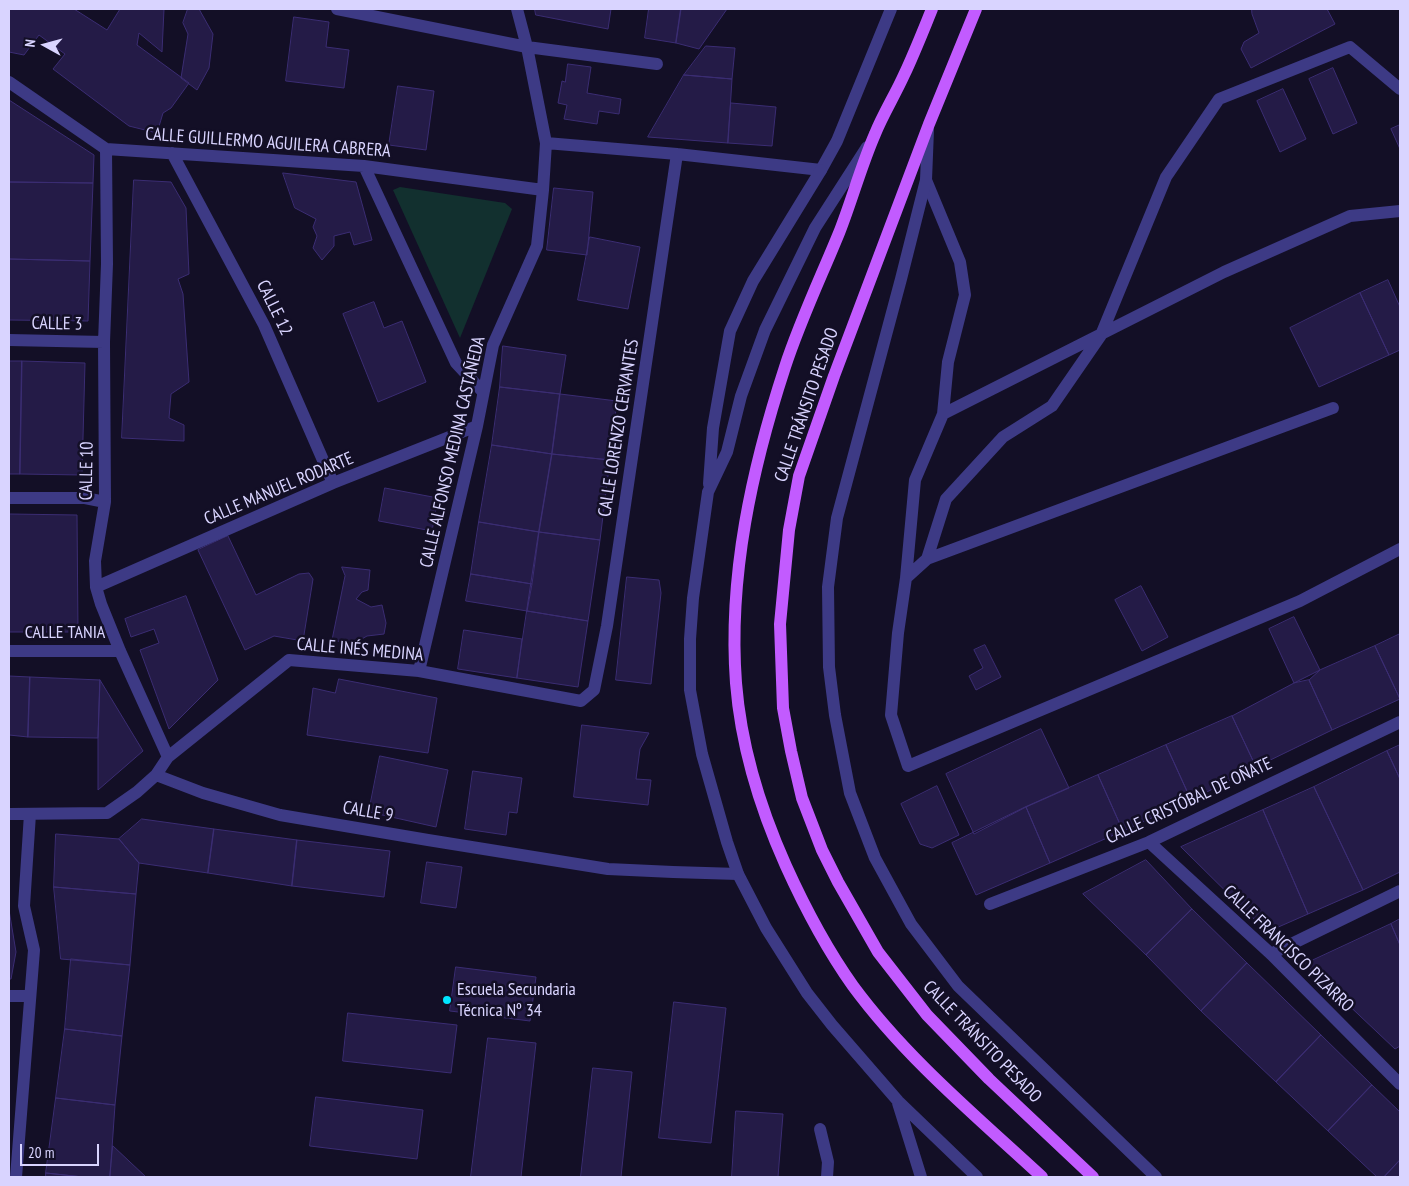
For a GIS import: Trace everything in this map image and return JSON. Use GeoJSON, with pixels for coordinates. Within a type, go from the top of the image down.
{"type":"FeatureCollection","features":[{"type":"Feature","properties":{"kind":"main road","name":"CALLE TRÁNSITO PESADO"},"geometry":{"type":"LineString","coordinates":[[932,9],[904,77],[875,134],[786,364],[765,435],[749,501],[737,584],[734,636],[736,684],[744,740],[765,814],[802,902],[836,962],[876,1015],[926,1069],[1042,1177]]}},
{"type":"Feature","properties":{"kind":"main road","name":"CALLE TRÁNSITO PESADO"},"geometry":{"type":"LineString","coordinates":[[976,9],[929,124],[834,376],[799,476],[789,530],[780,624],[783,708],[802,798],[822,850],[878,952],[927,1015],[989,1079],[1093,1177]]}},
{"type":"Feature","properties":{"kind":"street"},"geometry":{"type":"LineString","coordinates":[[337,9],[527,47],[657,64]]}},
{"type":"Feature","properties":{"kind":"street","name":"CALLE ALFONSO MEDINA CASTAÑEDA"},"geometry":{"type":"LineString","coordinates":[[419,671],[477,426],[493,344],[537,246],[544,190],[546,143],[527,47],[517,9]]}},
{"type":"Feature","properties":{"kind":"street"},"geometry":{"type":"LineString","coordinates":[[891,9],[837,141],[753,281],[730,331],[713,428],[708,492],[694,598],[690,639],[690,690],[695,722],[711,788],[738,874],[766,928],[807,993],[832,1025],[898,1101],[977,1177]]}},
{"type":"Feature","properties":{"kind":"street"},"geometry":{"type":"LineString","coordinates":[[927,559],[946,499],[1003,438],[1052,406],[1101,335],[1166,177],[1219,99],[1350,47],[1400,89]]}},
{"type":"Feature","properties":{"kind":"street"},"geometry":{"type":"LineString","coordinates":[[9,82],[106,149]]}},
{"type":"Feature","properties":{"kind":"street"},"geometry":{"type":"LineString","coordinates":[[929,124],[926,180],[837,518],[828,587],[829,667],[835,715],[850,793],[875,858],[912,924],[958,986],[1156,1177]]}},
{"type":"Feature","properties":{"kind":"street"},"geometry":{"type":"LineString","coordinates":[[708,492],[727,452],[741,396],[765,330],[815,228],[875,134]]}},
{"type":"Feature","properties":{"kind":"street"},"geometry":{"type":"LineString","coordinates":[[546,143],[677,154],[821,170]]}},
{"type":"Feature","properties":{"kind":"street","name":"CALLE GUILLERMO AGUILERA CABRERA"},"geometry":{"type":"LineString","coordinates":[[106,149],[364,166],[544,190]]}},
{"type":"Feature","properties":{"kind":"street","name":"CALLE 10"},"geometry":{"type":"LineString","coordinates":[[106,149],[107,264],[104,342],[106,502],[95,561],[96,587],[120,650],[168,758]]}},
{"type":"Feature","properties":{"kind":"street","name":"CALLE 12"},"geometry":{"type":"LineString","coordinates":[[172,153],[264,324],[333,483]]}},
{"type":"Feature","properties":{"kind":"street","name":"CALLE LORENZO CERVANTES"},"geometry":{"type":"LineString","coordinates":[[581,701],[594,690],[607,626],[677,154]]}},
{"type":"Feature","properties":{"kind":"street"},"geometry":{"type":"LineString","coordinates":[[364,166],[456,363],[483,392]]}},
{"type":"Feature","properties":{"kind":"street"},"geometry":{"type":"LineString","coordinates":[[926,180],[960,262],[965,295],[948,362],[943,414],[915,480],[890,715],[908,766],[1300,601],[1400,549]]}},
{"type":"Feature","properties":{"kind":"street"},"geometry":{"type":"LineString","coordinates":[[943,414],[1224,272],[1350,216],[1400,212]]}},
{"type":"Feature","properties":{"kind":"street","name":"CALLE 3"},"geometry":{"type":"LineString","coordinates":[[9,340],[104,342]]}},
{"type":"Feature","properties":{"kind":"street"},"geometry":{"type":"LineString","coordinates":[[906,578],[927,559],[1333,408]]}},
{"type":"Feature","properties":{"kind":"street","name":"CALLE MANUEL RODARTE"},"geometry":{"type":"LineString","coordinates":[[96,587],[333,483],[477,426]]}},
{"type":"Feature","properties":{"kind":"street"},"geometry":{"type":"LineString","coordinates":[[9,498],[85,498],[106,502]]}},
{"type":"Feature","properties":{"kind":"street","name":"CALLE TANIA"},"geometry":{"type":"LineString","coordinates":[[9,651],[120,650]]}},
{"type":"Feature","properties":{"kind":"street","name":"CALLE INÉS MEDINA"},"geometry":{"type":"LineString","coordinates":[[168,758],[289,660],[419,671],[581,701]]}},
{"type":"Feature","properties":{"kind":"street","name":"CALLE CRISTÓBAL DE OÑATE"},"geometry":{"type":"LineString","coordinates":[[990,904],[1149,842],[1400,722]]}},
{"type":"Feature","properties":{"kind":"street"},"geometry":{"type":"LineString","coordinates":[[9,814],[107,813],[137,792],[156,775],[168,758]]}},
{"type":"Feature","properties":{"kind":"street","name":"CALLE 9"},"geometry":{"type":"LineString","coordinates":[[156,775],[204,793],[280,815],[608,868],[738,874]]}},
{"type":"Feature","properties":{"kind":"street"},"geometry":{"type":"LineString","coordinates":[[16,1177],[13,1164],[34,950],[24,906],[30,814]]}},
{"type":"Feature","properties":{"kind":"street","name":"CALLE FRANCISCO PIZARRO"},"geometry":{"type":"LineString","coordinates":[[1149,842],[1270,954],[1399,1080]]}},
{"type":"Feature","properties":{"kind":"street"},"geometry":{"type":"LineString","coordinates":[[1270,954],[1400,891]]}},
{"type":"Feature","properties":{"kind":"street"},"geometry":{"type":"LineString","coordinates":[[9,996],[30,996]]}},
{"type":"Feature","properties":{"kind":"street"},"geometry":{"type":"LineString","coordinates":[[898,1101],[921,1177]]}},
{"type":"Feature","properties":{"kind":"street"},"geometry":{"type":"LineString","coordinates":[[820,1129],[828,1162],[827,1177]]}},
{"type":"Feature","properties":{"kind":"green space"},"geometry":{"type":"Polygon","coordinates":[[[400,187],[505,203],[512,209],[460,338],[393,190],[400,187]]]}},
{"type":"Feature","properties":{"kind":"building"},"geometry":{"type":"Polygon","coordinates":[[[9,9],[74,9],[107,30],[120,9],[164,9],[162,52],[139,33],[137,45],[189,83],[171,108],[163,113],[157,133],[129,126],[53,69],[65,54],[39,35],[24,55],[9,52],[9,9]]]}},
{"type":"Feature","properties":{"kind":"building"},"geometry":{"type":"Polygon","coordinates":[[[188,9],[199,9],[213,34],[209,68],[197,90],[181,78],[188,34],[183,23],[188,9]]]}},
{"type":"Feature","properties":{"kind":"building"},"geometry":{"type":"Polygon","coordinates":[[[535,9],[611,9],[608,29],[536,15],[535,9]]]}},
{"type":"Feature","properties":{"kind":"building"},"geometry":{"type":"Polygon","coordinates":[[[649,9],[681,9],[676,43],[645,38],[649,9]]]}},
{"type":"Feature","properties":{"kind":"building"},"geometry":{"type":"Polygon","coordinates":[[[681,9],[727,9],[699,49],[676,43],[681,9]]]}},
{"type":"Feature","properties":{"kind":"building"},"geometry":{"type":"Polygon","coordinates":[[[1252,9],[1327,9],[1335,24],[1251,68],[1241,49],[1244,42],[1259,33],[1252,9]]]}},
{"type":"Feature","properties":{"kind":"building"},"geometry":{"type":"Polygon","coordinates":[[[294,17],[329,22],[326,47],[349,50],[344,88],[286,81],[294,17]]]}},
{"type":"Feature","properties":{"kind":"building"},"geometry":{"type":"Polygon","coordinates":[[[706,46],[735,48],[732,79],[684,75],[706,46]]]}},
{"type":"Feature","properties":{"kind":"building"},"geometry":{"type":"Polygon","coordinates":[[[568,64],[591,67],[587,93],[621,99],[619,114],[599,111],[597,124],[564,119],[567,105],[558,103],[562,81],[565,82],[568,64]]]}},
{"type":"Feature","properties":{"kind":"building"},"geometry":{"type":"Polygon","coordinates":[[[1333,68],[1357,123],[1333,134],[1309,79],[1333,68]]]}},
{"type":"Feature","properties":{"kind":"building"},"geometry":{"type":"Polygon","coordinates":[[[684,75],[732,79],[728,143],[648,137],[684,75]]]}},
{"type":"Feature","properties":{"kind":"building"},"geometry":{"type":"Polygon","coordinates":[[[398,86],[434,91],[426,150],[389,145],[398,86]]]}},
{"type":"Feature","properties":{"kind":"building"},"geometry":{"type":"Polygon","coordinates":[[[1283,89],[1306,139],[1280,152],[1257,101],[1283,89]]]}},
{"type":"Feature","properties":{"kind":"building"},"geometry":{"type":"Polygon","coordinates":[[[9,100],[94,155],[93,183],[9,182],[9,100]]]}},
{"type":"Feature","properties":{"kind":"building"},"geometry":{"type":"Polygon","coordinates":[[[731,103],[776,107],[772,146],[728,143],[731,103]]]}},
{"type":"Feature","properties":{"kind":"building"},"geometry":{"type":"Polygon","coordinates":[[[1400,125],[1400,149],[1391,129],[1400,125]]]}},
{"type":"Feature","properties":{"kind":"building"},"geometry":{"type":"Polygon","coordinates":[[[283,173],[356,182],[372,240],[354,245],[350,232],[334,236],[334,246],[322,260],[313,248],[317,236],[313,227],[316,219],[295,208],[283,173]]]}},
{"type":"Feature","properties":{"kind":"building"},"geometry":{"type":"Polygon","coordinates":[[[134,180],[171,182],[186,208],[189,274],[178,279],[183,294],[189,382],[171,394],[169,418],[184,425],[184,441],[122,438],[134,180]]]}},
{"type":"Feature","properties":{"kind":"building"},"geometry":{"type":"Polygon","coordinates":[[[9,182],[93,183],[90,261],[9,259],[9,182]]]}},
{"type":"Feature","properties":{"kind":"building"},"geometry":{"type":"Polygon","coordinates":[[[554,188],[593,192],[587,255],[547,250],[554,188]]]}},
{"type":"Feature","properties":{"kind":"building"},"geometry":{"type":"Polygon","coordinates":[[[590,237],[640,247],[628,309],[578,300],[590,237]]]}},
{"type":"Feature","properties":{"kind":"building"},"geometry":{"type":"Polygon","coordinates":[[[9,259],[90,261],[88,321],[9,320],[9,259]]]}},
{"type":"Feature","properties":{"kind":"building"},"geometry":{"type":"Polygon","coordinates":[[[1388,280],[1400,307],[1400,350],[1389,355],[1360,293],[1388,280]]]}},
{"type":"Feature","properties":{"kind":"building"},"geometry":{"type":"Polygon","coordinates":[[[1360,293],[1389,355],[1319,387],[1290,328],[1360,293]]]}},
{"type":"Feature","properties":{"kind":"building"},"geometry":{"type":"Polygon","coordinates":[[[374,302],[384,328],[402,321],[426,382],[378,402],[343,314],[374,302]]]}},
{"type":"Feature","properties":{"kind":"building"},"geometry":{"type":"Polygon","coordinates":[[[503,346],[566,355],[560,394],[500,387],[503,346]]]}},
{"type":"Feature","properties":{"kind":"building"},"geometry":{"type":"Polygon","coordinates":[[[9,361],[22,361],[20,474],[9,474],[9,361]]]}},
{"type":"Feature","properties":{"kind":"building"},"geometry":{"type":"Polygon","coordinates":[[[22,361],[85,363],[82,475],[20,474],[22,361]]]}},
{"type":"Feature","properties":{"kind":"building"},"geometry":{"type":"Polygon","coordinates":[[[500,387],[560,394],[552,454],[492,445],[500,387]]]}},
{"type":"Feature","properties":{"kind":"building"},"geometry":{"type":"Polygon","coordinates":[[[560,394],[617,401],[610,460],[552,454],[560,394]]]}},
{"type":"Feature","properties":{"kind":"building"},"geometry":{"type":"Polygon","coordinates":[[[492,445],[552,454],[539,532],[479,522],[492,445]]]}},
{"type":"Feature","properties":{"kind":"building"},"geometry":{"type":"Polygon","coordinates":[[[552,454],[610,460],[600,540],[539,532],[552,454]]]}},
{"type":"Feature","properties":{"kind":"building"},"geometry":{"type":"Polygon","coordinates":[[[385,488],[438,498],[432,531],[379,521],[385,488]]]}},
{"type":"Feature","properties":{"kind":"building"},"geometry":{"type":"Polygon","coordinates":[[[9,514],[77,515],[78,632],[9,632],[9,514]]]}},
{"type":"Feature","properties":{"kind":"building"},"geometry":{"type":"Polygon","coordinates":[[[479,522],[539,532],[532,584],[471,574],[479,522]]]}},
{"type":"Feature","properties":{"kind":"building"},"geometry":{"type":"Polygon","coordinates":[[[539,532],[600,540],[588,621],[527,611],[539,532]]]}},
{"type":"Feature","properties":{"kind":"building"},"geometry":{"type":"Polygon","coordinates":[[[228,536],[256,595],[299,574],[309,573],[313,579],[303,641],[274,636],[245,650],[198,550],[228,536]]]}},
{"type":"Feature","properties":{"kind":"building"},"geometry":{"type":"Polygon","coordinates":[[[342,567],[370,570],[368,590],[362,592],[356,599],[371,607],[382,605],[386,623],[384,634],[367,636],[353,644],[332,640],[345,576],[342,567]]]}},
{"type":"Feature","properties":{"kind":"building"},"geometry":{"type":"Polygon","coordinates":[[[471,574],[532,584],[527,611],[466,601],[471,574]]]}},
{"type":"Feature","properties":{"kind":"building"},"geometry":{"type":"Polygon","coordinates":[[[627,577],[659,580],[661,593],[651,684],[616,680],[627,577]]]}},
{"type":"Feature","properties":{"kind":"building"},"geometry":{"type":"Polygon","coordinates":[[[1141,586],[1168,637],[1142,651],[1115,600],[1141,586]]]}},
{"type":"Feature","properties":{"kind":"building"},"geometry":{"type":"Polygon","coordinates":[[[186,596],[218,680],[169,729],[140,650],[159,643],[154,629],[131,637],[125,619],[186,596]]]}},
{"type":"Feature","properties":{"kind":"building"},"geometry":{"type":"Polygon","coordinates":[[[527,611],[588,621],[578,687],[517,678],[527,611]]]}},
{"type":"Feature","properties":{"kind":"building"},"geometry":{"type":"Polygon","coordinates":[[[1294,617],[1320,670],[1294,683],[1269,629],[1294,617]]]}},
{"type":"Feature","properties":{"kind":"building"},"geometry":{"type":"Polygon","coordinates":[[[464,630],[522,639],[517,678],[458,669],[464,630]]]}},
{"type":"Feature","properties":{"kind":"building"},"geometry":{"type":"Polygon","coordinates":[[[1400,634],[1400,699],[1375,646],[1400,634]]]}},
{"type":"Feature","properties":{"kind":"building"},"geometry":{"type":"Polygon","coordinates":[[[985,645],[1001,677],[976,690],[969,676],[983,668],[974,650],[985,645]]]}},
{"type":"Feature","properties":{"kind":"building"},"geometry":{"type":"Polygon","coordinates":[[[1375,646],[1400,699],[1332,730],[1309,680],[1320,670],[1375,646]]]}},
{"type":"Feature","properties":{"kind":"building"},"geometry":{"type":"Polygon","coordinates":[[[9,676],[30,677],[28,737],[9,735],[9,676]]]}},
{"type":"Feature","properties":{"kind":"building"},"geometry":{"type":"Polygon","coordinates":[[[30,677],[100,680],[98,738],[28,737],[30,677]]]}},
{"type":"Feature","properties":{"kind":"building"},"geometry":{"type":"Polygon","coordinates":[[[339,679],[437,698],[428,753],[307,735],[313,688],[335,693],[339,679]]]}},
{"type":"Feature","properties":{"kind":"building"},"geometry":{"type":"Polygon","coordinates":[[[100,680],[143,751],[98,790],[98,738],[100,680]]]}},
{"type":"Feature","properties":{"kind":"building"},"geometry":{"type":"Polygon","coordinates":[[[1309,680],[1332,730],[1256,767],[1232,716],[1294,683],[1309,680]]]}},
{"type":"Feature","properties":{"kind":"building"},"geometry":{"type":"Polygon","coordinates":[[[1232,716],[1256,767],[1191,800],[1166,745],[1232,716]]]}},
{"type":"Feature","properties":{"kind":"building"},"geometry":{"type":"Polygon","coordinates":[[[582,725],[649,733],[640,749],[636,779],[651,780],[648,805],[574,797],[582,725]]]}},
{"type":"Feature","properties":{"kind":"building"},"geometry":{"type":"Polygon","coordinates":[[[1041,729],[1069,788],[1026,807],[974,834],[946,774],[1041,729]]]}},
{"type":"Feature","properties":{"kind":"building"},"geometry":{"type":"Polygon","coordinates":[[[1166,745],[1191,800],[1123,831],[1098,775],[1166,745]]]}},
{"type":"Feature","properties":{"kind":"building"},"geometry":{"type":"Polygon","coordinates":[[[1400,745],[1400,779],[1387,751],[1400,745]]]}},
{"type":"Feature","properties":{"kind":"building"},"geometry":{"type":"Polygon","coordinates":[[[1387,751],[1400,779],[1400,872],[1363,890],[1314,787],[1387,751]]]}},
{"type":"Feature","properties":{"kind":"building"},"geometry":{"type":"Polygon","coordinates":[[[380,756],[448,770],[436,827],[369,812],[380,756]]]}},
{"type":"Feature","properties":{"kind":"building"},"geometry":{"type":"Polygon","coordinates":[[[473,771],[522,778],[517,813],[509,812],[506,835],[465,829],[473,771]]]}},
{"type":"Feature","properties":{"kind":"building"},"geometry":{"type":"Polygon","coordinates":[[[1098,775],[1123,831],[1050,863],[1026,807],[1098,775]]]}},
{"type":"Feature","properties":{"kind":"building"},"geometry":{"type":"Polygon","coordinates":[[[937,786],[959,835],[932,848],[920,844],[901,804],[937,786]]]}},
{"type":"Feature","properties":{"kind":"building"},"geometry":{"type":"Polygon","coordinates":[[[1314,787],[1363,890],[1308,914],[1263,810],[1314,787]]]}},
{"type":"Feature","properties":{"kind":"building"},"geometry":{"type":"Polygon","coordinates":[[[1026,807],[1050,863],[976,895],[952,843],[1026,807]]]}},
{"type":"Feature","properties":{"kind":"building"},"geometry":{"type":"Polygon","coordinates":[[[1263,810],[1308,914],[1267,932],[1181,847],[1263,810]]]}},
{"type":"Feature","properties":{"kind":"building"},"geometry":{"type":"Polygon","coordinates":[[[142,819],[214,829],[208,873],[139,863],[119,839],[142,819]]]}},
{"type":"Feature","properties":{"kind":"building"},"geometry":{"type":"Polygon","coordinates":[[[214,829],[297,840],[292,886],[208,873],[214,829]]]}},
{"type":"Feature","properties":{"kind":"building"},"geometry":{"type":"Polygon","coordinates":[[[56,834],[119,839],[139,863],[136,894],[54,887],[56,834]]]}},
{"type":"Feature","properties":{"kind":"building"},"geometry":{"type":"Polygon","coordinates":[[[297,840],[390,851],[384,897],[292,886],[297,840]]]}},
{"type":"Feature","properties":{"kind":"building"},"geometry":{"type":"Polygon","coordinates":[[[1146,860],[1192,909],[1146,955],[1083,894],[1146,860]]]}},
{"type":"Feature","properties":{"kind":"building"},"geometry":{"type":"Polygon","coordinates":[[[427,862],[462,867],[456,908],[421,903],[427,862]]]}},
{"type":"Feature","properties":{"kind":"building"},"geometry":{"type":"Polygon","coordinates":[[[54,887],[136,894],[130,965],[61,959],[54,887]]]}},
{"type":"Feature","properties":{"kind":"building"},"geometry":{"type":"Polygon","coordinates":[[[1192,909],[1247,963],[1201,1011],[1146,955],[1192,909]]]}},
{"type":"Feature","properties":{"kind":"building"},"geometry":{"type":"Polygon","coordinates":[[[9,910],[16,952],[11,979],[9,979],[9,910]]]}},
{"type":"Feature","properties":{"kind":"building"},"geometry":{"type":"Polygon","coordinates":[[[1400,919],[1400,945],[1391,924],[1400,919]]]}},
{"type":"Feature","properties":{"kind":"building"},"geometry":{"type":"Polygon","coordinates":[[[1391,924],[1400,945],[1400,1046],[1395,1049],[1305,964],[1391,924]]]}},
{"type":"Feature","properties":{"kind":"building"},"geometry":{"type":"Polygon","coordinates":[[[71,959],[130,965],[122,1036],[65,1029],[71,959]]]}},
{"type":"Feature","properties":{"kind":"building"},"geometry":{"type":"Polygon","coordinates":[[[1247,963],[1321,1035],[1276,1082],[1201,1011],[1247,963]]]}},
{"type":"Feature","properties":{"kind":"building"},"geometry":{"type":"Polygon","coordinates":[[[456,967],[536,977],[530,1021],[450,1011],[456,967]]]}},
{"type":"Feature","properties":{"kind":"building"},"geometry":{"type":"Polygon","coordinates":[[[674,1002],[726,1008],[711,1143],[659,1138],[674,1002]]]}},
{"type":"Feature","properties":{"kind":"building"},"geometry":{"type":"Polygon","coordinates":[[[348,1013],[457,1025],[451,1073],[343,1061],[348,1013]]]}},
{"type":"Feature","properties":{"kind":"building"},"geometry":{"type":"Polygon","coordinates":[[[65,1029],[122,1036],[115,1105],[56,1098],[65,1029]]]}},
{"type":"Feature","properties":{"kind":"building"},"geometry":{"type":"Polygon","coordinates":[[[1321,1035],[1372,1085],[1328,1131],[1276,1082],[1321,1035]]]}},
{"type":"Feature","properties":{"kind":"building"},"geometry":{"type":"Polygon","coordinates":[[[488,1038],[536,1043],[521,1177],[471,1177],[488,1038]]]}},
{"type":"Feature","properties":{"kind":"building"},"geometry":{"type":"Polygon","coordinates":[[[593,1068],[632,1072],[621,1177],[581,1177],[593,1068]]]}},
{"type":"Feature","properties":{"kind":"building"},"geometry":{"type":"Polygon","coordinates":[[[1372,1085],[1400,1112],[1400,1160],[1384,1177],[1377,1177],[1328,1131],[1372,1085]]]}},
{"type":"Feature","properties":{"kind":"building"},"geometry":{"type":"Polygon","coordinates":[[[316,1097],[423,1110],[417,1159],[310,1146],[316,1097]]]}},
{"type":"Feature","properties":{"kind":"building"},"geometry":{"type":"Polygon","coordinates":[[[56,1098],[115,1105],[110,1177],[83,1177],[46,1173],[56,1098]]]}},
{"type":"Feature","properties":{"kind":"building"},"geometry":{"type":"Polygon","coordinates":[[[736,1111],[783,1114],[778,1177],[732,1177],[736,1111]]]}},
{"type":"Feature","properties":{"kind":"building"},"geometry":{"type":"Polygon","coordinates":[[[113,1146],[146,1177],[110,1177],[113,1146]]]}},
{"type":"Feature","properties":{"kind":"building"},"geometry":{"type":"Polygon","coordinates":[[[1400,1160],[1400,1177],[1384,1177],[1400,1160]]]}},
{"type":"Feature","properties":{"kind":"building"},"geometry":{"type":"Polygon","coordinates":[[[46,1173],[83,1177],[46,1177],[46,1173]]]}},
{"type":"Feature","properties":{"kind":"place","name":"Escuela Secundaria Técnica Nº 34"},"geometry":{"type":"Point","coordinates":[447,1000]}}]}
